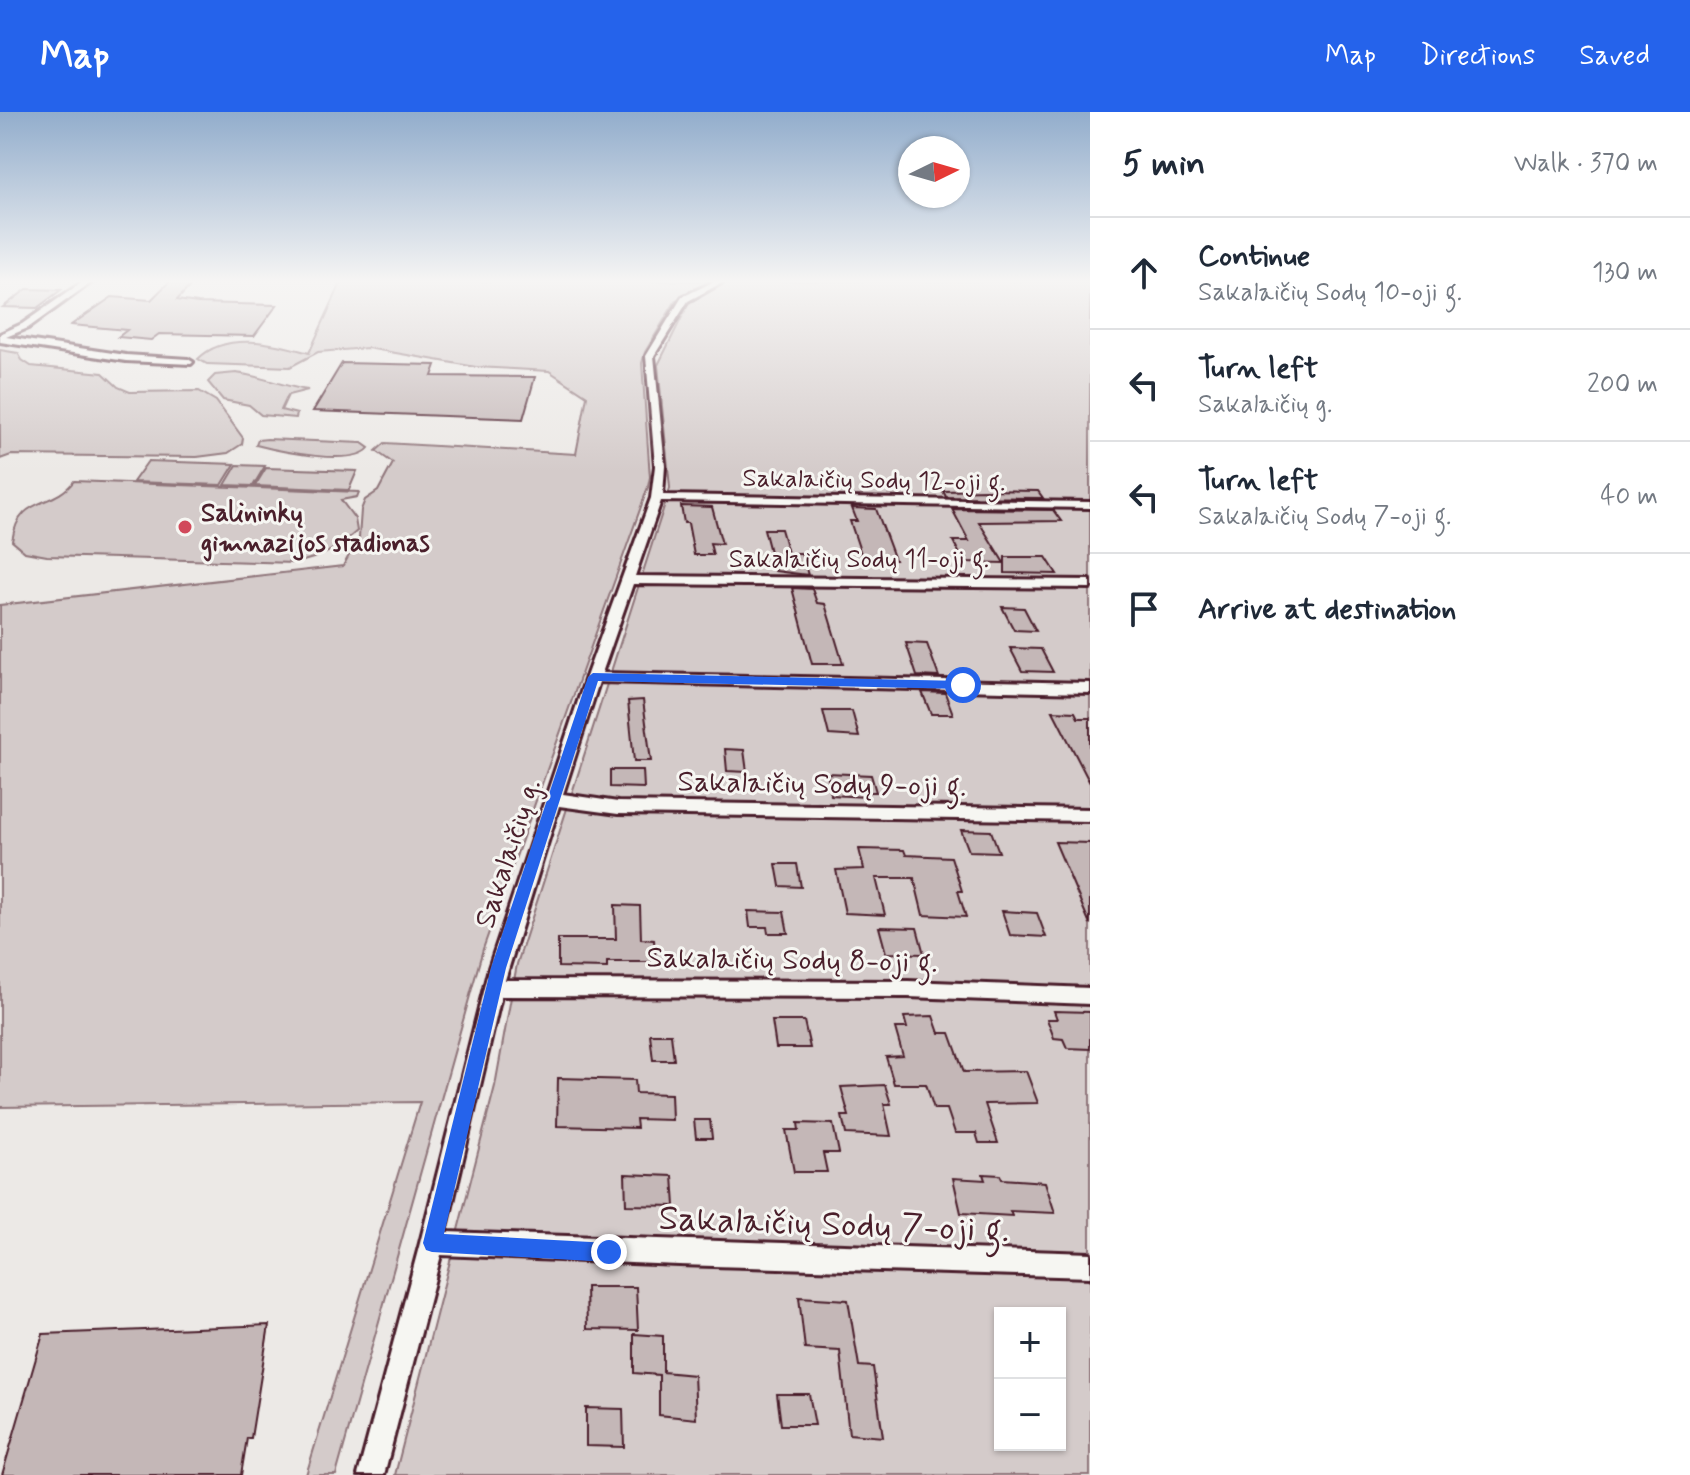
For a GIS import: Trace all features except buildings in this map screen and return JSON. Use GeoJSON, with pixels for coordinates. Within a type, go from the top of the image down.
{"type":"FeatureCollection","features":[{"type":"Feature","properties":{"kind":"street"},"geometry":{"type":"LineString","coordinates":[[42,345],[126,358],[188,362]]}},
{"type":"Feature","properties":{"kind":"street","name":"Sakalaičių g."},"geometry":{"type":"LineString","coordinates":[[371,1475],[432,1243],[493,988],[593,677],[657,498],[660,466],[650,356],[657,345]]}},
{"type":"Feature","properties":{"kind":"street","name":"Sakalaičių Sodų 12-oji g."},"geometry":{"type":"LineString","coordinates":[[657,498],[1090,505]]}},
{"type":"Feature","properties":{"kind":"street","name":"Sakalaičių Sodų 11-oji g."},"geometry":{"type":"LineString","coordinates":[[627,580],[1090,584]]}},
{"type":"Feature","properties":{"kind":"street"},"geometry":{"type":"LineString","coordinates":[[593,677],[1090,688]]}},
{"type":"Feature","properties":{"kind":"street","name":"Sakalaičių Sodų 9-oji g."},"geometry":{"type":"LineString","coordinates":[[554,799],[618,808],[1090,815]]}},
{"type":"Feature","properties":{"kind":"street","name":"Sakalaičių Sodų 8-oji g."},"geometry":{"type":"LineString","coordinates":[[493,988],[908,989],[1090,996]]}},
{"type":"Feature","properties":{"kind":"street","name":"Sakalaičių Sodų 7-oji g."},"geometry":{"type":"LineString","coordinates":[[432,1243],[609,1252],[1090,1265]]}},
{"type":"Feature","properties":{"kind":"shaded area"},"geometry":{"type":"Polygon","coordinates":[[[224,345],[274,345],[309,353],[313,345],[649,345],[642,363],[650,477],[648,487],[483,949],[336,1475],[306,1475],[420,1102],[0,1107],[0,605],[343,566],[359,538],[365,500],[378,491],[393,463],[376,451],[385,443],[576,454],[587,396],[549,371],[476,367],[367,348],[318,352],[290,367],[207,364],[198,359],[209,350],[224,345]]]}},
{"type":"Feature","properties":{"kind":"shaded area"},"geometry":{"type":"Polygon","coordinates":[[[668,345],[1090,345],[1090,1475],[395,1475],[495,1086],[517,964],[670,488],[658,365],[668,345]]]}},
{"type":"Feature","properties":{"kind":"shaded area"},"geometry":{"type":"Polygon","coordinates":[[[0,350],[18,353],[31,366],[103,373],[118,387],[130,392],[199,391],[216,401],[243,438],[242,444],[228,453],[197,457],[11,455],[0,459],[0,350]]]}},
{"type":"Feature","properties":{"kind":"shaded area"},"geometry":{"type":"Polygon","coordinates":[[[236,373],[308,390],[288,395],[281,410],[297,414],[296,418],[261,415],[249,405],[223,400],[208,382],[215,375],[236,373]]]}},
{"type":"Feature","properties":{"kind":"shaded area"},"geometry":{"type":"Polygon","coordinates":[[[258,440],[362,443],[369,448],[361,454],[348,456],[316,456],[256,445],[258,440]]]}},
{"type":"Feature","properties":{"kind":"shaded area"},"geometry":{"type":"Polygon","coordinates":[[[148,461],[235,464],[222,485],[133,482],[148,461]]]}},
{"type":"Feature","properties":{"kind":"shaded area"},"geometry":{"type":"Polygon","coordinates":[[[237,465],[265,466],[253,486],[225,485],[237,465]]]}},
{"type":"Feature","properties":{"kind":"shaded area"},"geometry":{"type":"Polygon","coordinates":[[[266,468],[357,471],[349,490],[255,486],[266,468]]]}},
{"type":"Feature","properties":{"kind":"shaded area","name":"Salininkų gimnazijos stadionas"},"geometry":{"type":"Polygon","coordinates":[[[74,481],[359,492],[357,497],[341,500],[355,519],[357,531],[328,552],[294,563],[47,556],[25,552],[12,541],[16,526],[29,509],[56,496],[74,481]]]}},
{"type":"Feature","properties":{"kind":"place","name":"Salininkų gimnazijos stadionas"},"geometry":{"type":"Point","coordinates":[185,527]}},
{"type":"Feature","properties":{"kind":"route"},"geometry":{"type":"LineString","coordinates":[[609,1252],[432,1243],[498,968],[593,677],[963,685]]}}]}
